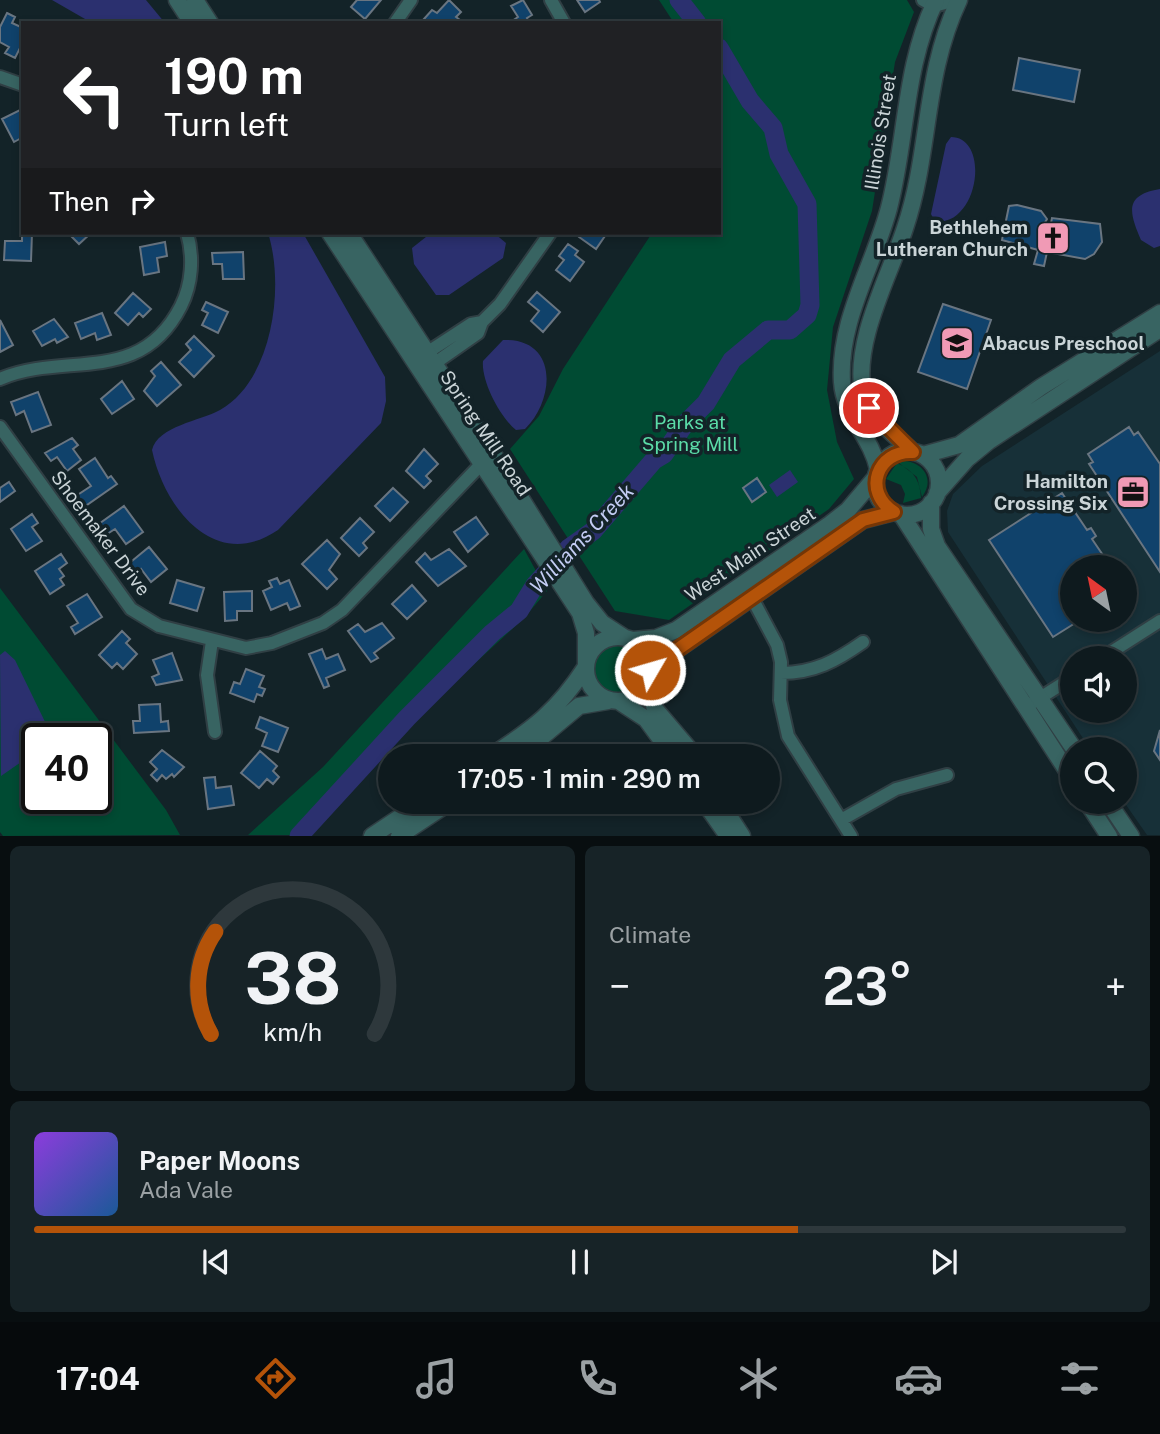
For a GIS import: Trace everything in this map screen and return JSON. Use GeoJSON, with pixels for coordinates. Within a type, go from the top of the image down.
{"type":"FeatureCollection","features":[{"type":"Feature","properties":{"kind":"street"},"geometry":{"type":"LineString","coordinates":[[177,0],[191,21]]}},
{"type":"Feature","properties":{"kind":"street"},"geometry":{"type":"LineString","coordinates":[[195,0],[209,21]]}},
{"type":"Feature","properties":{"kind":"street"},"geometry":{"type":"LineString","coordinates":[[396,21],[411,0]]}},
{"type":"Feature","properties":{"kind":"street"},"geometry":{"type":"LineString","coordinates":[[551,0],[563,21]]}},
{"type":"Feature","properties":{"kind":"street"},"geometry":{"type":"LineString","coordinates":[[931,2],[958,0],[937,57],[909,215],[869,328],[862,390],[869,408],[936,470],[931,529],[937,546],[1066,737]]}},
{"type":"Feature","properties":{"kind":"street","name":"Illinois Street"},"geometry":{"type":"LineString","coordinates":[[877,473],[871,442],[846,404],[842,357],[853,311],[888,211],[915,57],[931,2]]}},
{"type":"Feature","properties":{"kind":"street"},"geometry":{"type":"LineString","coordinates":[[0,76],[21,85]]}},
{"type":"Feature","properties":{"kind":"street"},"geometry":{"type":"LineString","coordinates":[[0,379],[20,373],[109,363],[156,339],[176,315],[188,286],[191,261],[187,235]]}},
{"type":"Feature","properties":{"kind":"street","name":"Spring Mill Road"},"geometry":{"type":"LineString","coordinates":[[331,235],[417,367],[487,458]]}},
{"type":"Feature","properties":{"kind":"street","name":"Spring Mill Road"},"geometry":{"type":"LineString","coordinates":[[350,235],[432,357],[487,458],[565,581],[599,620],[629,639]]}},
{"type":"Feature","properties":{"kind":"street"},"geometry":{"type":"LineString","coordinates":[[417,367],[478,333],[482,322],[500,304],[549,235]]}},
{"type":"Feature","properties":{"kind":"street"},"geometry":{"type":"LineString","coordinates":[[1060,760],[898,513],[879,498],[877,473],[892,455],[918,454],[959,445],[1041,387],[1160,313]]}},
{"type":"Feature","properties":{"kind":"street"},"geometry":{"type":"LineString","coordinates":[[898,513],[918,513],[967,459],[989,441],[1160,329]]}},
{"type":"Feature","properties":{"kind":"street","name":"Shoemaker Drive"},"geometry":{"type":"LineString","coordinates":[[0,427],[131,608],[159,626],[235,647],[257,646],[323,623],[342,610],[487,458]]}},
{"type":"Feature","properties":{"kind":"street","name":"West Main Street"},"geometry":{"type":"LineString","coordinates":[[629,639],[662,637],[681,626],[830,524],[859,499],[877,473]]}},
{"type":"Feature","properties":{"kind":"street","name":"West Main Street"},"geometry":{"type":"LineString","coordinates":[[648,679],[668,656],[863,520],[898,513]]}},
{"type":"Feature","properties":{"kind":"street","name":"Spring Mill Road"},"geometry":{"type":"LineString","coordinates":[[565,581],[584,624],[585,666]]}},
{"type":"Feature","properties":{"kind":"street"},"geometry":{"type":"LineString","coordinates":[[752,598],[777,645],[780,700],[788,736],[851,835]]}},
{"type":"Feature","properties":{"kind":"street"},"geometry":{"type":"LineString","coordinates":[[1121,646],[1160,621]]}},
{"type":"Feature","properties":{"kind":"street"},"geometry":{"type":"LineString","coordinates":[[508,744],[546,718],[566,697],[600,642],[616,637],[629,639],[648,658],[648,679],[655,709],[685,744]]}},
{"type":"Feature","properties":{"kind":"street"},"geometry":{"type":"LineString","coordinates":[[212,641],[207,675],[215,732]]}},
{"type":"Feature","properties":{"kind":"street"},"geometry":{"type":"LineString","coordinates":[[780,673],[813,670],[830,664],[863,642]]}},
{"type":"Feature","properties":{"kind":"street"},"geometry":{"type":"LineString","coordinates":[[585,666],[591,688],[650,723],[665,744]]}},
{"type":"Feature","properties":{"kind":"street"},"geometry":{"type":"LineString","coordinates":[[533,744],[579,706],[639,694],[648,679]]}},
{"type":"Feature","properties":{"kind":"street"},"geometry":{"type":"LineString","coordinates":[[1025,708],[1060,685]]}},
{"type":"Feature","properties":{"kind":"street"},"geometry":{"type":"LineString","coordinates":[[841,820],[896,789],[947,775]]}},
{"type":"Feature","properties":{"kind":"street"},"geometry":{"type":"LineString","coordinates":[[401,831],[414,814]]}},
{"type":"Feature","properties":{"kind":"street"},"geometry":{"type":"LineString","coordinates":[[372,835],[401,831],[430,814]]}},
{"type":"Feature","properties":{"kind":"street"},"geometry":{"type":"LineString","coordinates":[[713,814],[728,835]]}},
{"type":"Feature","properties":{"kind":"street"},"geometry":{"type":"LineString","coordinates":[[728,814],[742,835]]}},
{"type":"Feature","properties":{"kind":"street"},"geometry":{"type":"LineString","coordinates":[[1095,814],[1109,835]]}},
{"type":"Feature","properties":{"kind":"street"},"geometry":{"type":"LineString","coordinates":[[1116,814],[1131,835]]}},
{"type":"Feature","properties":{"kind":"shaded area"},"geometry":{"type":"Polygon","coordinates":[[[52,0],[146,0],[163,21],[89,21],[52,0]]]}},
{"type":"Feature","properties":{"kind":"shaded area"},"geometry":{"type":"Polygon","coordinates":[[[951,137],[963,141],[971,151],[975,165],[974,181],[962,210],[950,219],[935,222],[931,214],[946,144],[951,137]]]}},
{"type":"Feature","properties":{"kind":"shaded area"},"geometry":{"type":"Polygon","coordinates":[[[1160,189],[1160,246],[1154,248],[1141,240],[1132,213],[1135,200],[1160,189]]]}},
{"type":"Feature","properties":{"kind":"shaded area"},"geometry":{"type":"Polygon","coordinates":[[[268,235],[304,235],[385,377],[386,401],[381,423],[278,530],[255,541],[233,544],[214,539],[196,528],[181,512],[158,472],[152,450],[162,435],[220,410],[238,396],[252,377],[263,355],[270,330],[275,279],[268,235]]]}},
{"type":"Feature","properties":{"kind":"shaded area"},"geometry":{"type":"Polygon","coordinates":[[[428,235],[496,235],[506,243],[503,258],[449,295],[436,295],[414,264],[412,248],[428,235]]]}},
{"type":"Feature","properties":{"kind":"shaded area"},"geometry":{"type":"Polygon","coordinates":[[[503,340],[521,342],[534,349],[542,360],[546,373],[542,403],[525,429],[516,430],[504,417],[485,378],[483,361],[503,340]]]}},
{"type":"Feature","properties":{"kind":"shaded area"},"geometry":{"type":"Polygon","coordinates":[[[1160,351],[1160,835],[1147,835],[1132,814],[1137,814],[1137,737],[1082,737],[1073,723],[1137,723],[1137,646],[1060,646],[1060,703],[948,532],[947,511],[953,494],[982,466],[1160,351]]]}},
{"type":"Feature","properties":{"kind":"shaded area"},"geometry":{"type":"Polygon","coordinates":[[[790,470],[798,482],[777,497],[769,485],[790,470]]]}},
{"type":"Feature","properties":{"kind":"shaded area"},"geometry":{"type":"Polygon","coordinates":[[[5,651],[15,660],[46,723],[21,723],[21,762],[1,776],[0,655],[5,651]]]}},
{"type":"Feature","properties":{"kind":"green space","name":"Parks at Spring Mill"},"geometry":{"type":"Polygon","coordinates":[[[659,0],[907,0],[914,12],[895,62],[872,211],[833,327],[827,390],[837,442],[854,479],[829,509],[669,620],[615,611],[510,449],[539,416],[563,369],[651,235],[721,235],[721,21],[673,21],[659,0]]]}},
{"type":"Feature","properties":{"kind":"green space"},"geometry":{"type":"Polygon","coordinates":[[[905,461],[918,465],[926,473],[928,484],[922,497],[917,477],[899,463],[905,461]]]}},
{"type":"Feature","properties":{"kind":"green space"},"geometry":{"type":"Polygon","coordinates":[[[897,463],[915,477],[921,498],[903,503],[905,494],[901,485],[886,479],[897,463]]]}},
{"type":"Feature","properties":{"kind":"green space"},"geometry":{"type":"Polygon","coordinates":[[[524,549],[547,591],[524,618],[436,699],[394,744],[378,744],[378,761],[309,835],[248,835],[323,767],[524,549]]]}},
{"type":"Feature","properties":{"kind":"green space"},"geometry":{"type":"Polygon","coordinates":[[[0,588],[101,723],[21,723],[21,814],[112,814],[112,738],[166,810],[180,835],[3,836],[0,832],[0,588]]]}},
{"type":"Feature","properties":{"kind":"green space"},"geometry":{"type":"Polygon","coordinates":[[[617,645],[634,652],[641,669],[634,686],[617,693],[600,686],[593,669],[600,652],[617,645]]]}},
{"type":"Feature","properties":{"kind":"building"},"geometry":{"type":"Polygon","coordinates":[[[357,0],[381,0],[365,19],[351,7],[357,0]]]}},
{"type":"Feature","properties":{"kind":"building"},"geometry":{"type":"Polygon","coordinates":[[[449,0],[461,12],[456,17],[460,20],[424,19],[432,10],[437,13],[449,0]]]}},
{"type":"Feature","properties":{"kind":"building"},"geometry":{"type":"Polygon","coordinates":[[[523,0],[532,15],[527,18],[529,21],[512,21],[518,17],[511,6],[523,0]]]}},
{"type":"Feature","properties":{"kind":"building"},"geometry":{"type":"Polygon","coordinates":[[[577,0],[599,0],[600,2],[585,12],[577,0]]]}},
{"type":"Feature","properties":{"kind":"building"},"geometry":{"type":"Polygon","coordinates":[[[7,13],[15,17],[12,23],[21,27],[21,46],[15,58],[5,53],[9,47],[0,42],[0,27],[7,13]]]}},
{"type":"Feature","properties":{"kind":"building"},"geometry":{"type":"Polygon","coordinates":[[[1019,58],[1080,70],[1074,102],[1013,90],[1019,58]]]}},
{"type":"Feature","properties":{"kind":"building"},"geometry":{"type":"Polygon","coordinates":[[[21,110],[21,138],[14,142],[2,119],[21,110]]]}},
{"type":"Feature","properties":{"kind":"building","name":"Bethlehem Lutheran Church"},"geometry":{"type":"Polygon","coordinates":[[[1017,205],[1041,211],[1047,219],[1043,226],[1050,228],[1052,218],[1100,224],[1102,242],[1094,254],[1085,259],[1047,252],[1044,266],[1034,264],[1038,250],[1002,240],[1009,206],[1017,205]]]}},
{"type":"Feature","properties":{"kind":"building"},"geometry":{"type":"Polygon","coordinates":[[[22,235],[32,235],[31,261],[4,260],[5,241],[22,241],[22,235]]]}},
{"type":"Feature","properties":{"kind":"building"},"geometry":{"type":"Polygon","coordinates":[[[70,235],[89,235],[79,244],[70,235]]]}},
{"type":"Feature","properties":{"kind":"building"},"geometry":{"type":"Polygon","coordinates":[[[580,235],[606,235],[596,249],[579,237],[580,235]]]}},
{"type":"Feature","properties":{"kind":"building"},"geometry":{"type":"Polygon","coordinates":[[[165,242],[167,256],[157,258],[159,272],[144,275],[140,247],[165,242]]]}},
{"type":"Feature","properties":{"kind":"building"},"geometry":{"type":"Polygon","coordinates":[[[568,244],[578,251],[575,255],[584,262],[570,281],[556,270],[564,260],[559,256],[568,244]]]}},
{"type":"Feature","properties":{"kind":"building"},"geometry":{"type":"Polygon","coordinates":[[[243,252],[244,279],[223,279],[222,264],[213,264],[212,253],[243,252]]]}},
{"type":"Feature","properties":{"kind":"building"},"geometry":{"type":"Polygon","coordinates":[[[537,292],[560,312],[543,332],[531,321],[539,311],[528,302],[537,292]]]}},
{"type":"Feature","properties":{"kind":"building"},"geometry":{"type":"Polygon","coordinates":[[[133,293],[151,309],[143,317],[139,313],[128,325],[115,313],[133,293]]]}},
{"type":"Feature","properties":{"kind":"building"},"geometry":{"type":"Polygon","coordinates":[[[206,302],[228,312],[218,333],[202,325],[208,313],[202,310],[206,302]]]}},
{"type":"Feature","properties":{"kind":"building"},"geometry":{"type":"Polygon","coordinates":[[[943,304],[991,320],[967,389],[918,372],[943,304]]]}},
{"type":"Feature","properties":{"kind":"building"},"geometry":{"type":"Polygon","coordinates":[[[102,313],[111,335],[97,340],[95,333],[81,339],[75,323],[102,313]]]}},
{"type":"Feature","properties":{"kind":"building"},"geometry":{"type":"Polygon","coordinates":[[[54,319],[68,337],[57,343],[55,339],[42,346],[33,331],[54,319]]]}},
{"type":"Feature","properties":{"kind":"building"},"geometry":{"type":"Polygon","coordinates":[[[0,320],[13,345],[0,352],[0,320]]]}},
{"type":"Feature","properties":{"kind":"building"},"geometry":{"type":"Polygon","coordinates":[[[194,336],[214,356],[194,377],[179,362],[191,350],[186,344],[194,336]]]}},
{"type":"Feature","properties":{"kind":"building"},"geometry":{"type":"Polygon","coordinates":[[[161,362],[181,385],[157,406],[144,391],[155,376],[151,371],[161,362]]]}},
{"type":"Feature","properties":{"kind":"building"},"geometry":{"type":"Polygon","coordinates":[[[122,381],[134,399],[112,414],[101,399],[122,381]]]}},
{"type":"Feature","properties":{"kind":"building"},"geometry":{"type":"Polygon","coordinates":[[[38,392],[51,425],[32,432],[24,411],[16,415],[11,402],[38,392]]]}},
{"type":"Feature","properties":{"kind":"building","name":"Hamilton Crossing Six"},"geometry":{"type":"Polygon","coordinates":[[[1129,427],[1134,435],[1138,432],[1160,464],[1160,572],[1089,464],[1093,462],[1088,454],[1129,427]]]}},
{"type":"Feature","properties":{"kind":"building"},"geometry":{"type":"Polygon","coordinates":[[[72,438],[78,445],[73,449],[81,460],[67,471],[57,457],[51,461],[45,453],[72,438]]]}},
{"type":"Feature","properties":{"kind":"building"},"geometry":{"type":"Polygon","coordinates":[[[424,449],[438,464],[426,476],[431,481],[424,488],[406,471],[424,449]]]}},
{"type":"Feature","properties":{"kind":"building"},"geometry":{"type":"Polygon","coordinates":[[[95,458],[108,478],[111,476],[117,484],[84,507],[76,496],[91,486],[79,469],[95,458]]]}},
{"type":"Feature","properties":{"kind":"building"},"geometry":{"type":"Polygon","coordinates":[[[757,478],[766,492],[752,502],[743,488],[757,478]]]}},
{"type":"Feature","properties":{"kind":"building"},"geometry":{"type":"Polygon","coordinates":[[[9,482],[15,491],[0,502],[0,488],[9,482]]]}},
{"type":"Feature","properties":{"kind":"building"},"geometry":{"type":"Polygon","coordinates":[[[393,488],[408,502],[390,521],[375,506],[393,488]]]}},
{"type":"Feature","properties":{"kind":"building"},"geometry":{"type":"Polygon","coordinates":[[[1062,493],[1087,530],[1091,528],[1096,536],[1092,539],[1103,555],[1060,555],[1061,632],[1053,637],[989,540],[1062,493]]]}},
{"type":"Feature","properties":{"kind":"building"},"geometry":{"type":"Polygon","coordinates":[[[124,506],[143,532],[126,544],[115,529],[104,536],[96,526],[124,506]]]}},
{"type":"Feature","properties":{"kind":"building"},"geometry":{"type":"Polygon","coordinates":[[[32,514],[38,523],[32,527],[42,541],[26,551],[11,529],[32,514]]]}},
{"type":"Feature","properties":{"kind":"building"},"geometry":{"type":"Polygon","coordinates":[[[476,517],[488,534],[468,552],[454,532],[476,517]]]}},
{"type":"Feature","properties":{"kind":"building"},"geometry":{"type":"Polygon","coordinates":[[[360,518],[374,532],[363,543],[367,548],[359,556],[341,538],[360,518]]]}},
{"type":"Feature","properties":{"kind":"building"},"geometry":{"type":"Polygon","coordinates":[[[327,540],[340,554],[329,570],[337,579],[327,589],[302,564],[327,540]]]}},
{"type":"Feature","properties":{"kind":"building"},"geometry":{"type":"Polygon","coordinates":[[[149,547],[167,569],[151,582],[141,569],[135,574],[127,565],[149,547]]]}},
{"type":"Feature","properties":{"kind":"building"},"geometry":{"type":"Polygon","coordinates":[[[449,549],[466,566],[438,586],[416,562],[425,553],[431,560],[449,549]]]}},
{"type":"Feature","properties":{"kind":"building"},"geometry":{"type":"Polygon","coordinates":[[[61,554],[67,563],[59,569],[64,576],[60,579],[64,585],[50,594],[35,571],[61,554]]]}},
{"type":"Feature","properties":{"kind":"building"},"geometry":{"type":"Polygon","coordinates":[[[277,578],[280,584],[289,580],[300,606],[290,610],[287,603],[271,610],[263,591],[272,587],[269,581],[277,578]]]}},
{"type":"Feature","properties":{"kind":"building"},"geometry":{"type":"Polygon","coordinates":[[[177,580],[204,588],[197,611],[170,603],[177,580]]]}},
{"type":"Feature","properties":{"kind":"building"},"geometry":{"type":"Polygon","coordinates":[[[412,585],[426,601],[407,619],[392,604],[412,585]]]}},
{"type":"Feature","properties":{"kind":"building"},"geometry":{"type":"Polygon","coordinates":[[[252,591],[252,611],[237,611],[237,620],[225,621],[224,592],[252,591]]]}},
{"type":"Feature","properties":{"kind":"building"},"geometry":{"type":"Polygon","coordinates":[[[87,594],[102,617],[75,634],[71,627],[78,623],[67,606],[87,594]]]}},
{"type":"Feature","properties":{"kind":"building"},"geometry":{"type":"Polygon","coordinates":[[[382,623],[394,638],[374,653],[378,658],[371,662],[348,631],[358,624],[365,632],[382,623]]]}},
{"type":"Feature","properties":{"kind":"building"},"geometry":{"type":"Polygon","coordinates":[[[122,631],[130,639],[126,643],[137,654],[123,669],[117,663],[112,668],[99,655],[122,631]]]}},
{"type":"Feature","properties":{"kind":"building"},"geometry":{"type":"Polygon","coordinates":[[[322,649],[326,659],[338,654],[345,670],[326,678],[329,686],[324,688],[309,654],[322,649]]]}},
{"type":"Feature","properties":{"kind":"building"},"geometry":{"type":"Polygon","coordinates":[[[172,653],[182,680],[156,685],[152,677],[159,674],[153,660],[172,653]]]}},
{"type":"Feature","properties":{"kind":"building"},"geometry":{"type":"Polygon","coordinates":[[[246,669],[264,676],[259,687],[265,689],[262,696],[257,694],[254,702],[230,693],[234,682],[240,684],[246,669]]]}},
{"type":"Feature","properties":{"kind":"building"},"geometry":{"type":"Polygon","coordinates":[[[160,704],[161,722],[168,721],[169,731],[134,733],[133,721],[140,721],[139,705],[160,704]]]}},
{"type":"Feature","properties":{"kind":"building"},"geometry":{"type":"Polygon","coordinates":[[[260,717],[288,728],[278,752],[262,746],[267,733],[256,728],[260,717]]]}},
{"type":"Feature","properties":{"kind":"building"},"geometry":{"type":"Polygon","coordinates":[[[1160,730],[1160,760],[1154,751],[1160,730]]]}},
{"type":"Feature","properties":{"kind":"building"},"geometry":{"type":"Polygon","coordinates":[[[162,750],[184,767],[174,777],[172,774],[166,779],[162,775],[157,781],[151,775],[157,769],[150,762],[162,750]]]}},
{"type":"Feature","properties":{"kind":"building"},"geometry":{"type":"Polygon","coordinates":[[[260,751],[277,766],[273,771],[279,777],[273,784],[267,779],[259,788],[241,773],[260,751]]]}},
{"type":"Feature","properties":{"kind":"building"},"geometry":{"type":"Polygon","coordinates":[[[215,777],[216,788],[231,786],[234,805],[208,809],[204,778],[215,777]]]}},
{"type":"Feature","properties":{"kind":"waterway","name":"Williams Creek"},"geometry":{"type":"LineString","coordinates":[[679,0],[695,21]]}},
{"type":"Feature","properties":{"kind":"waterway","name":"Williams Creek"},"geometry":{"type":"LineString","coordinates":[[299,836],[407,718],[492,633],[519,611],[535,585],[569,548],[593,531],[654,460],[664,454],[684,425],[706,403],[732,360],[768,330],[790,330],[807,315],[810,305],[807,204],[779,154],[773,128],[750,101],[721,51]]}},
{"type":"Feature","properties":{"kind":"place","name":"Bethlehem Lutheran Church"},"geometry":{"type":"Point","coordinates":[1053,238]}},
{"type":"Feature","properties":{"kind":"place","name":"Abacus Preschool"},"geometry":{"type":"Point","coordinates":[957,343]}},
{"type":"Feature","properties":{"kind":"place","name":"Hamilton Crossing Six"},"geometry":{"type":"Point","coordinates":[1133,492]}},
{"type":"Feature","properties":{"kind":"route"},"geometry":{"type":"LineString","coordinates":[[650,670],[650,676],[668,656],[845,536],[858,523],[867,518],[894,512],[882,503],[877,493],[877,473],[892,455],[905,451],[913,452],[878,420],[869,408]]}}]}
